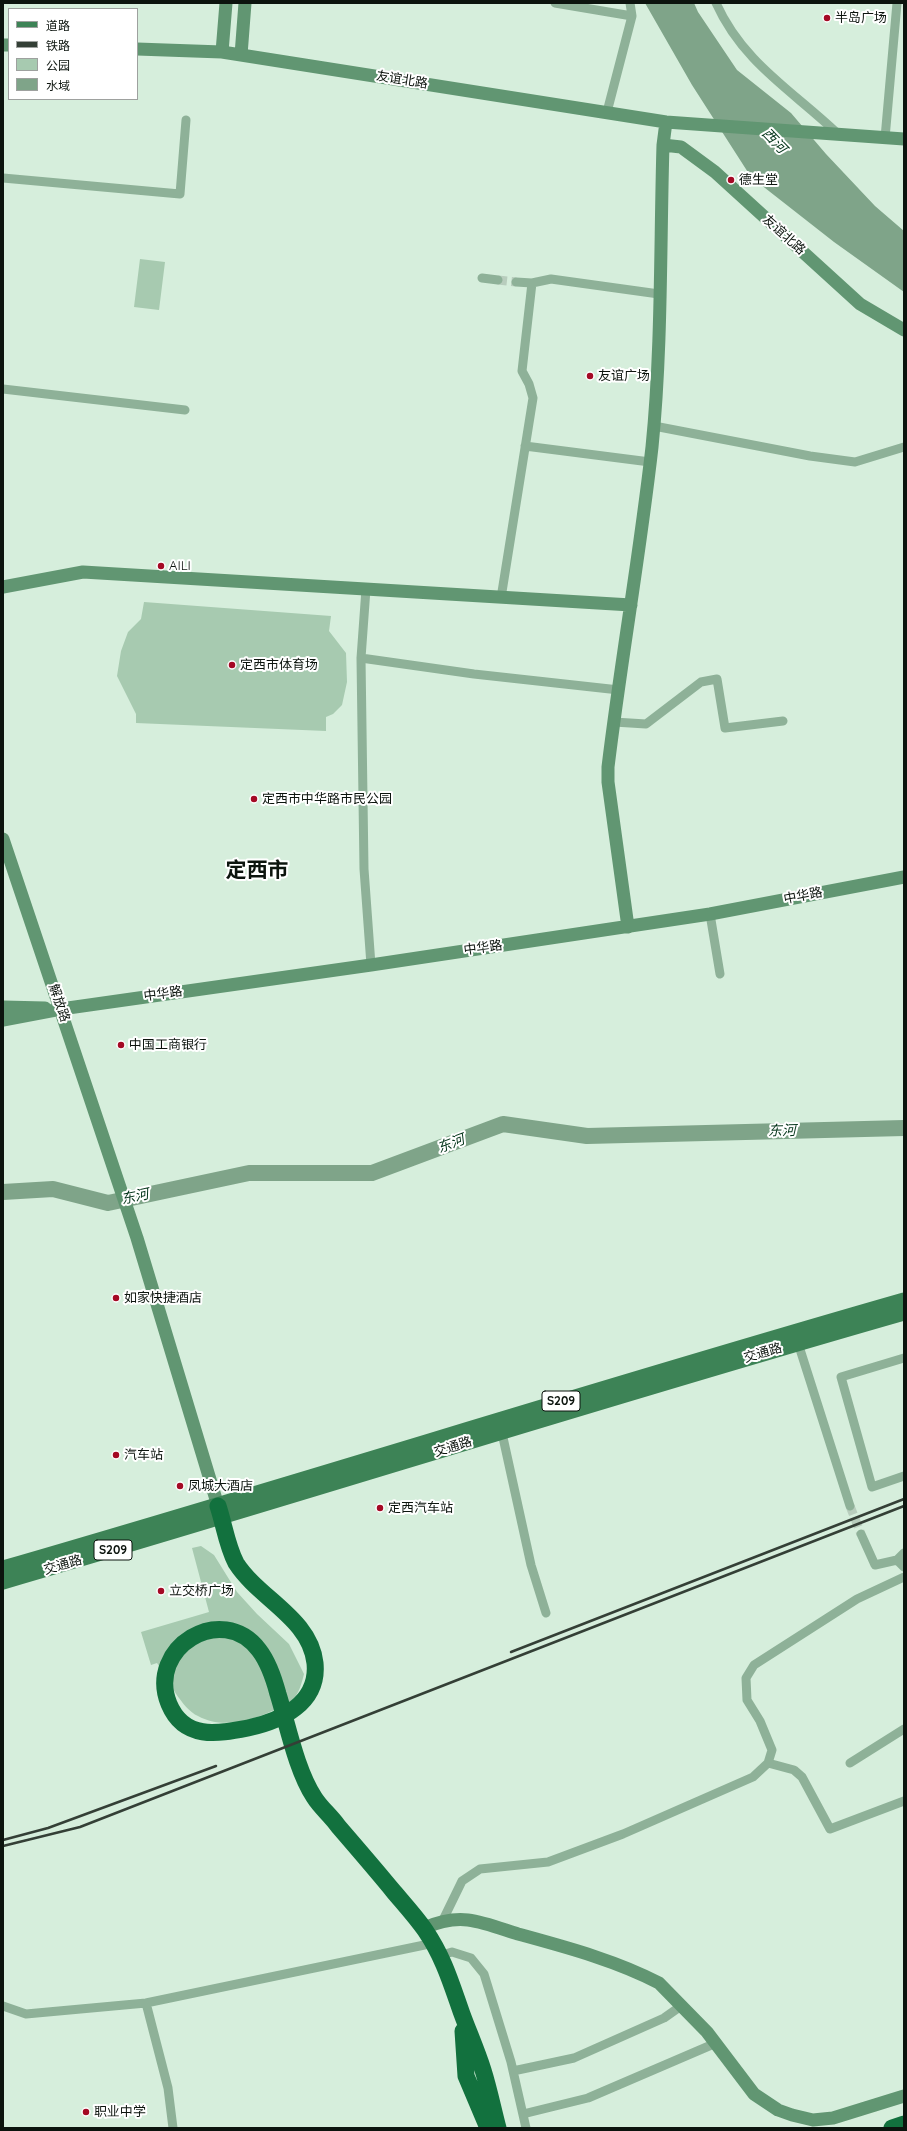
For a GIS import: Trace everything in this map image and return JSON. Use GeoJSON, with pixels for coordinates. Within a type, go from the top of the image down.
{"type":"FeatureCollection","features":[{"type":"Feature","properties":{"kind":"highway"},"geometry":{"type":"LineString","coordinates":[[220,1512],[236,1562],[250,1579],[305,1634],[313,1650],[316,1667],[312,1685],[304,1701],[291,1713],[263,1724],[213,1734],[199,1732],[186,1725],[176,1715],[168,1703],[165,1689],[166,1672],[172,1656],[182,1643],[197,1634],[213,1630],[230,1631],[245,1637],[258,1648],[273,1678],[296,1753],[314,1797],[418,1922],[438,1949],[483,2069],[489,2127]]}},
{"type":"Feature","properties":{"kind":"highway"},"geometry":{"type":"LineString","coordinates":[[462,2015],[466,2076],[489,2127]]}},
{"type":"Feature","properties":{"kind":"highway"},"geometry":{"type":"LineString","coordinates":[[892,2128],[904,2124]]}},
{"type":"Feature","properties":{"kind":"main road","name":"交通路"},"geometry":{"type":"LineString","coordinates":[[3,1582],[702,1357],[904,1300]]}},
{"type":"Feature","properties":{"kind":"main road","name":"交通路"},"geometry":{"type":"LineString","coordinates":[[3,1568],[220,1512],[502,1432],[904,1313]]}},
{"type":"Feature","properties":{"kind":"street"},"geometry":{"type":"LineString","coordinates":[[222,52],[226,3]]}},
{"type":"Feature","properties":{"kind":"street"},"geometry":{"type":"LineString","coordinates":[[241,55],[245,3]]}},
{"type":"Feature","properties":{"kind":"street"},"geometry":{"type":"LineString","coordinates":[[555,3],[596,7],[632,16]]}},
{"type":"Feature","properties":{"kind":"street"},"geometry":{"type":"LineString","coordinates":[[607,112],[632,16],[630,3]]}},
{"type":"Feature","properties":{"kind":"street"},"geometry":{"type":"LineString","coordinates":[[716,3],[738,39],[762,69],[787,92],[815,112],[838,134]]}},
{"type":"Feature","properties":{"kind":"street"},"geometry":{"type":"LineString","coordinates":[[885,138],[897,3]]}},
{"type":"Feature","properties":{"kind":"street","name":"友谊北路"},"geometry":{"type":"LineString","coordinates":[[138,49],[222,52],[666,122],[904,139]]}},
{"type":"Feature","properties":{"kind":"street"},"geometry":{"type":"LineString","coordinates":[[3,178],[180,194],[186,120]]}},
{"type":"Feature","properties":{"kind":"street"},"geometry":{"type":"LineString","coordinates":[[628,927],[608,782],[608,767],[632,605],[654,426],[663,146],[666,122]]}},
{"type":"Feature","properties":{"kind":"street","name":"友谊北路"},"geometry":{"type":"LineString","coordinates":[[663,146],[681,147],[715,172],[860,304],[904,330]]}},
{"type":"Feature","properties":{"kind":"street"},"geometry":{"type":"LineString","coordinates":[[482,278],[498,280]]}},
{"type":"Feature","properties":{"kind":"street"},"geometry":{"type":"LineString","coordinates":[[516,282],[532,283],[551,279],[659,294]]}},
{"type":"Feature","properties":{"kind":"street"},"geometry":{"type":"LineString","coordinates":[[502,598],[532,398],[529,384],[522,371],[532,283]]}},
{"type":"Feature","properties":{"kind":"street"},"geometry":{"type":"LineString","coordinates":[[3,389],[185,410]]}},
{"type":"Feature","properties":{"kind":"street"},"geometry":{"type":"LineString","coordinates":[[654,426],[810,456],[855,462],[904,447]]}},
{"type":"Feature","properties":{"kind":"street"},"geometry":{"type":"LineString","coordinates":[[525,446],[650,462]]}},
{"type":"Feature","properties":{"kind":"street"},"geometry":{"type":"LineString","coordinates":[[3,587],[83,572],[632,605]]}},
{"type":"Feature","properties":{"kind":"street"},"geometry":{"type":"LineString","coordinates":[[366,589],[361,658],[364,869],[371,965]]}},
{"type":"Feature","properties":{"kind":"street"},"geometry":{"type":"LineString","coordinates":[[361,658],[474,674],[619,690]]}},
{"type":"Feature","properties":{"kind":"street"},"geometry":{"type":"LineString","coordinates":[[614,722],[646,724],[701,682],[717,679],[725,728],[783,721]]}},
{"type":"Feature","properties":{"kind":"street","name":"解放路"},"geometry":{"type":"LineString","coordinates":[[3,839],[138,1238],[220,1512]]}},
{"type":"Feature","properties":{"kind":"street","name":"中华路"},"geometry":{"type":"LineString","coordinates":[[3,1020],[61,1009],[371,965],[710,914],[904,877]]}},
{"type":"Feature","properties":{"kind":"street"},"geometry":{"type":"LineString","coordinates":[[710,914],[720,974]]}},
{"type":"Feature","properties":{"kind":"street","name":"中华路"},"geometry":{"type":"LineString","coordinates":[[3,1007],[14,1006],[61,1009]]}},
{"type":"Feature","properties":{"kind":"street"},"geometry":{"type":"LineString","coordinates":[[798,1344],[850,1506]]}},
{"type":"Feature","properties":{"kind":"street"},"geometry":{"type":"LineString","coordinates":[[904,1358],[841,1377],[872,1487],[904,1476]]}},
{"type":"Feature","properties":{"kind":"street"},"geometry":{"type":"LineString","coordinates":[[502,1432],[531,1565],[546,1613]]}},
{"type":"Feature","properties":{"kind":"street"},"geometry":{"type":"LineString","coordinates":[[861,1534],[875,1565],[897,1560],[904,1553]]}},
{"type":"Feature","properties":{"kind":"street"},"geometry":{"type":"LineString","coordinates":[[897,1560],[904,1567]]}},
{"type":"Feature","properties":{"kind":"street"},"geometry":{"type":"LineString","coordinates":[[443,1920],[462,1881],[480,1869],[548,1862],[623,1834],[753,1777],[768,1763],[772,1750],[760,1721],[748,1700],[746,1678],[754,1665],[857,1599],[904,1577]]}},
{"type":"Feature","properties":{"kind":"street"},"geometry":{"type":"LineString","coordinates":[[850,1764],[904,1729]]}},
{"type":"Feature","properties":{"kind":"street"},"geometry":{"type":"LineString","coordinates":[[768,1763],[794,1770],[802,1777],[830,1829],[904,1801]]}},
{"type":"Feature","properties":{"kind":"street"},"geometry":{"type":"LineString","coordinates":[[418,1922],[468,1920],[609,1962],[659,1983],[716,2043],[754,2094],[778,2110],[813,2120],[833,2118],[904,2096]]}},
{"type":"Feature","properties":{"kind":"street"},"geometry":{"type":"LineString","coordinates":[[3,2006],[26,2014],[146,2003],[438,1949],[452,1952],[471,1958],[484,1974],[513,2071],[526,2128]]}},
{"type":"Feature","properties":{"kind":"street"},"geometry":{"type":"LineString","coordinates":[[146,2003],[168,2088],[173,2128]]}},
{"type":"Feature","properties":{"kind":"street"},"geometry":{"type":"LineString","coordinates":[[513,2071],[574,2058],[664,2018],[682,2006]]}},
{"type":"Feature","properties":{"kind":"street"},"geometry":{"type":"LineString","coordinates":[[523,2114],[588,2098],[716,2043]]}},
{"type":"Feature","properties":{"kind":"green space"},"geometry":{"type":"Polygon","coordinates":[[[140,259],[165,262],[159,310],[134,307],[140,259]]]}},
{"type":"Feature","properties":{"kind":"green space","name":"定西市体育场"},"geometry":{"type":"Polygon","coordinates":[[[144,602],[331,616],[329,631],[346,653],[347,682],[342,705],[333,714],[326,717],[326,731],[136,723],[136,714],[117,676],[121,651],[128,632],[141,619],[144,602]]]}},
{"type":"Feature","properties":{"kind":"green space"},"geometry":{"type":"Polygon","coordinates":[[[201,1546],[214,1555],[237,1592],[257,1614],[289,1644],[304,1674],[299,1691],[292,1700],[261,1716],[229,1723],[208,1720],[198,1716],[186,1707],[170,1685],[157,1663],[151,1665],[141,1632],[209,1612],[192,1548],[201,1546]]]}},
{"type":"Feature","properties":{"kind":"water","name":"西河"},"geometry":{"type":"Polygon","coordinates":[[[645,3],[694,3],[698,12],[737,70],[791,113],[826,154],[875,206],[904,231],[904,292],[834,242],[751,177],[692,85],[645,3]]]}},
{"type":"Feature","properties":{"kind":"waterway","name":"东河"},"geometry":{"type":"LineString","coordinates":[[3,1192],[53,1189],[108,1203],[249,1173],[372,1173],[503,1124],[587,1136],[904,1128]]}},
{"type":"Feature","properties":{"kind":"tunnel"},"geometry":{"type":"LineString","coordinates":[[498,280],[516,282]]}},
{"type":"Feature","properties":{"kind":"tunnel"},"geometry":{"type":"LineString","coordinates":[[850,1506],[861,1534]]}},
{"type":"Feature","properties":{"kind":"railway"},"geometry":{"type":"LineString","coordinates":[[511,1652],[904,1499]]}},
{"type":"Feature","properties":{"kind":"railway"},"geometry":{"type":"LineString","coordinates":[[3,1846],[80,1827],[904,1506]]}},
{"type":"Feature","properties":{"kind":"railway"},"geometry":{"type":"LineString","coordinates":[[3,1840],[48,1828],[216,1766]]}},
{"type":"Feature","properties":{"kind":"place","name":"半岛广场"},"geometry":{"type":"Point","coordinates":[827,18]}},
{"type":"Feature","properties":{"kind":"place","name":"德生堂"},"geometry":{"type":"Point","coordinates":[731,180]}},
{"type":"Feature","properties":{"kind":"place","name":"友谊广场"},"geometry":{"type":"Point","coordinates":[590,376]}},
{"type":"Feature","properties":{"kind":"place","name":"AILI"},"geometry":{"type":"Point","coordinates":[161,566]}},
{"type":"Feature","properties":{"kind":"place","name":"定西市体育场"},"geometry":{"type":"Point","coordinates":[232,665]}},
{"type":"Feature","properties":{"kind":"place","name":"定西市中华路市民公园"},"geometry":{"type":"Point","coordinates":[254,799]}},
{"type":"Feature","properties":{"kind":"place","name":"中国工商银行"},"geometry":{"type":"Point","coordinates":[121,1045]}},
{"type":"Feature","properties":{"kind":"place","name":"如家快捷酒店"},"geometry":{"type":"Point","coordinates":[116,1298]}},
{"type":"Feature","properties":{"kind":"place","name":"汽车站"},"geometry":{"type":"Point","coordinates":[116,1455]}},
{"type":"Feature","properties":{"kind":"place","name":"凤城大酒店"},"geometry":{"type":"Point","coordinates":[180,1486]}},
{"type":"Feature","properties":{"kind":"place","name":"定西汽车站"},"geometry":{"type":"Point","coordinates":[380,1508]}},
{"type":"Feature","properties":{"kind":"place","name":"立交桥广场"},"geometry":{"type":"Point","coordinates":[161,1591]}},
{"type":"Feature","properties":{"kind":"place","name":"职业中学"},"geometry":{"type":"Point","coordinates":[86,2112]}},
{"type":"Feature","properties":{"kind":"district","name":"定西市"},"geometry":{"type":"Point","coordinates":[257,871]}}]}
